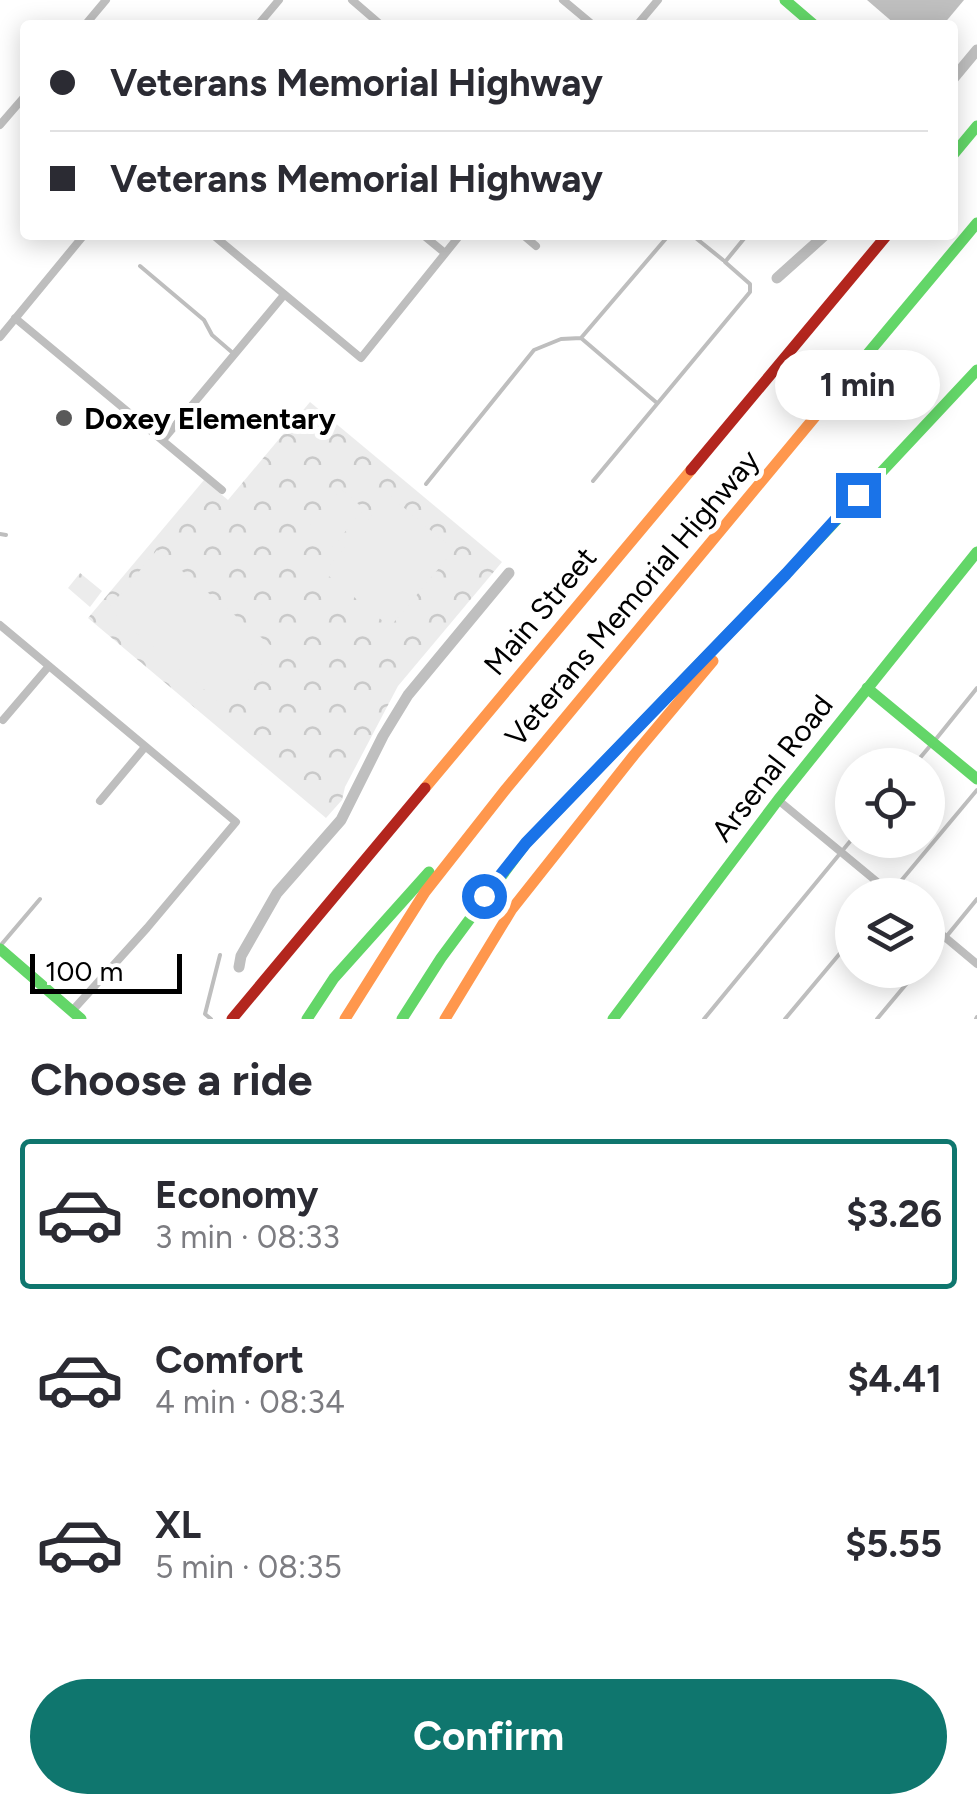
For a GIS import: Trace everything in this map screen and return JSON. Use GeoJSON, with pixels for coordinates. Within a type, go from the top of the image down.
{"type":"FeatureCollection","features":[{"type":"Feature","properties":{"kind":"main road"},"geometry":{"type":"LineString","coordinates":[[784,0],[808,20]]}},
{"type":"Feature","properties":{"kind":"main road"},"geometry":{"type":"LineString","coordinates":[[958,145],[977,126]]}},
{"type":"Feature","properties":{"kind":"main road","name":"Veterans Memorial Highway"},"geometry":{"type":"LineString","coordinates":[[345,1019],[425,892],[506,789],[977,224]]}},
{"type":"Feature","properties":{"kind":"main road","name":"Main Street"},"geometry":{"type":"LineString","coordinates":[[232,1019],[883,240]]}},
{"type":"Feature","properties":{"kind":"main road"},"geometry":{"type":"LineString","coordinates":[[402,1019],[452,942],[526,843],[977,370]]}},
{"type":"Feature","properties":{"kind":"main road","name":"Arsenal Road"},"geometry":{"type":"LineString","coordinates":[[613,1019],[778,800],[976,556]]}},
{"type":"Feature","properties":{"kind":"main road"},"geometry":{"type":"LineString","coordinates":[[445,1019],[512,909],[634,755],[786,574]]}},
{"type":"Feature","properties":{"kind":"main road"},"geometry":{"type":"LineString","coordinates":[[867,688],[977,779]]}},
{"type":"Feature","properties":{"kind":"main road"},"geometry":{"type":"LineString","coordinates":[[307,1019],[363,943],[506,789]]}},
{"type":"Feature","properties":{"kind":"main road"},"geometry":{"type":"LineString","coordinates":[[0,948],[77,1015]]}},
{"type":"Feature","properties":{"kind":"street"},"geometry":{"type":"LineString","coordinates":[[89,20],[106,0]]}},
{"type":"Feature","properties":{"kind":"street"},"geometry":{"type":"LineString","coordinates":[[262,20],[279,0]]}},
{"type":"Feature","properties":{"kind":"street"},"geometry":{"type":"LineString","coordinates":[[352,0],[376,20]]}},
{"type":"Feature","properties":{"kind":"street"},"geometry":{"type":"LineString","coordinates":[[563,0],[587,20]]}},
{"type":"Feature","properties":{"kind":"street"},"geometry":{"type":"LineString","coordinates":[[641,20],[658,0]]}},
{"type":"Feature","properties":{"kind":"street"},"geometry":{"type":"LineString","coordinates":[[262,1],[272,9]]}},
{"type":"Feature","properties":{"kind":"street"},"geometry":{"type":"LineString","coordinates":[[0,125],[20,102]]}},
{"type":"Feature","properties":{"kind":"street"},"geometry":{"type":"LineString","coordinates":[[0,337],[80,240]]}},
{"type":"Feature","properties":{"kind":"street"},"geometry":{"type":"LineString","coordinates":[[219,240],[361,358],[456,240]]}},
{"type":"Feature","properties":{"kind":"street"},"geometry":{"type":"LineString","coordinates":[[429,240],[445,253]]}},
{"type":"Feature","properties":{"kind":"street"},"geometry":{"type":"LineString","coordinates":[[529,240],[536,246]]}},
{"type":"Feature","properties":{"kind":"street"},"geometry":{"type":"LineString","coordinates":[[163,440],[284,294]]}},
{"type":"Feature","properties":{"kind":"street"},"geometry":{"type":"LineString","coordinates":[[15,318],[222,490]]}},
{"type":"Feature","properties":{"kind":"street"},"geometry":{"type":"LineString","coordinates":[[0,625],[236,822],[77,1015]]}},
{"type":"Feature","properties":{"kind":"street"},"geometry":{"type":"LineString","coordinates":[[3,720],[49,666]]}},
{"type":"Feature","properties":{"kind":"street"},"geometry":{"type":"LineString","coordinates":[[100,801],[145,747]]}},
{"type":"Feature","properties":{"kind":"street"},"geometry":{"type":"LineString","coordinates":[[778,800],[835,846]]}},
{"type":"Feature","properties":{"kind":"street"},"geometry":{"type":"LineString","coordinates":[[849,858],[872,878]]}},
{"type":"Feature","properties":{"kind":"street"},"geometry":{"type":"LineString","coordinates":[[945,938],[977,964]]}},
{"type":"Feature","properties":{"kind":"lane"},"geometry":{"type":"LineString","coordinates":[[582,338],[664,240]]}},
{"type":"Feature","properties":{"kind":"lane"},"geometry":{"type":"LineString","coordinates":[[593,481],[750,292],[750,284],[698,240]]}},
{"type":"Feature","properties":{"kind":"lane"},"geometry":{"type":"LineString","coordinates":[[725,262],[743,240]]}},
{"type":"Feature","properties":{"kind":"lane"},"geometry":{"type":"LineString","coordinates":[[140,266],[204,320],[212,335],[234,354]]}},
{"type":"Feature","properties":{"kind":"lane"},"geometry":{"type":"LineString","coordinates":[[426,484],[534,350],[561,339],[582,338],[657,403]]}},
{"type":"Feature","properties":{"kind":"lane"},"geometry":{"type":"LineString","coordinates":[[928,748],[977,688]]}},
{"type":"Feature","properties":{"kind":"lane"},"geometry":{"type":"LineString","coordinates":[[904,878],[977,790]]}},
{"type":"Feature","properties":{"kind":"lane"},"geometry":{"type":"LineString","coordinates":[[704,1019],[837,858]]}},
{"type":"Feature","properties":{"kind":"lane"},"geometry":{"type":"LineString","coordinates":[[0,948],[40,899]]}},
{"type":"Feature","properties":{"kind":"lane"},"geometry":{"type":"LineString","coordinates":[[945,938],[977,899]]}},
{"type":"Feature","properties":{"kind":"lane"},"geometry":{"type":"LineString","coordinates":[[211,1019],[205,1014],[220,954]]}},
{"type":"Feature","properties":{"kind":"lane"},"geometry":{"type":"LineString","coordinates":[[786,1019],[835,960]]}},
{"type":"Feature","properties":{"kind":"lane"},"geometry":{"type":"LineString","coordinates":[[877,1019],[903,988]]}},
{"type":"Feature","properties":{"kind":"green space"},"geometry":{"type":"Polygon","coordinates":[[[310,402],[502,562],[398,686],[345,787],[342,800],[326,818],[88,618],[204,480],[228,500],[310,402]]]}},
{"type":"Feature","properties":{"kind":"green space"},"geometry":{"type":"Polygon","coordinates":[[[341,489],[364,509],[330,550],[306,530],[341,489]]]}},
{"type":"Feature","properties":{"kind":"green space"},"geometry":{"type":"Polygon","coordinates":[[[389,495],[454,550],[390,627],[324,572],[389,495]]]}},
{"type":"Feature","properties":{"kind":"green space"},"geometry":{"type":"Polygon","coordinates":[[[157,550],[275,649],[225,707],[108,609],[157,550]]]}},
{"type":"Feature","properties":{"kind":"green space"},"geometry":{"type":"Polygon","coordinates":[[[80,573],[102,591],[90,607],[68,588],[80,573]]]}},
{"type":"Feature","properties":{"kind":"shaded area"},"geometry":{"type":"Polygon","coordinates":[[[867,0],[964,0],[947,20],[890,20],[867,0]]]}},
{"type":"Feature","properties":{"kind":"waterway"},"geometry":{"type":"LineString","coordinates":[[958,73],[977,50]]}},
{"type":"Feature","properties":{"kind":"waterway"},"geometry":{"type":"LineString","coordinates":[[777,278],[819,240]]}},
{"type":"Feature","properties":{"kind":"waterway"},"geometry":{"type":"LineString","coordinates":[[239,967],[241,956],[277,893],[341,820],[408,695],[509,573]]}},
{"type":"Feature","properties":{"kind":"traffic: fast"},"geometry":{"type":"LineString","coordinates":[[785,0],[808,20]]}},
{"type":"Feature","properties":{"kind":"traffic: fast"},"geometry":{"type":"LineString","coordinates":[[958,149],[977,126]]}},
{"type":"Feature","properties":{"kind":"traffic: fast"},"geometry":{"type":"LineString","coordinates":[[819,412],[977,223]]}},
{"type":"Feature","properties":{"kind":"traffic: fast"},"geometry":{"type":"LineString","coordinates":[[402,1019],[441,958],[526,843],[977,370]]}},
{"type":"Feature","properties":{"kind":"traffic: fast"},"geometry":{"type":"LineString","coordinates":[[613,1019],[778,800],[977,552]]}},
{"type":"Feature","properties":{"kind":"traffic: fast"},"geometry":{"type":"LineString","coordinates":[[867,688],[977,779]]}},
{"type":"Feature","properties":{"kind":"traffic: fast"},"geometry":{"type":"LineString","coordinates":[[307,1019],[334,978],[429,872]]}},
{"type":"Feature","properties":{"kind":"traffic: fast"},"geometry":{"type":"LineString","coordinates":[[0,949],[81,1019]]}},
{"type":"Feature","properties":{"kind":"traffic: slow"},"geometry":{"type":"LineString","coordinates":[[345,1019],[425,892],[819,412]]}},
{"type":"Feature","properties":{"kind":"traffic: slow"},"geometry":{"type":"LineString","coordinates":[[425,788],[691,470]]}},
{"type":"Feature","properties":{"kind":"traffic: slow"},"geometry":{"type":"LineString","coordinates":[[445,1019],[512,909],[713,661]]}},
{"type":"Feature","properties":{"kind":"traffic: jam"},"geometry":{"type":"LineString","coordinates":[[691,470],[883,240]]}},
{"type":"Feature","properties":{"kind":"traffic: jam"},"geometry":{"type":"LineString","coordinates":[[232,1019],[425,788]]}},
{"type":"Feature","properties":{"kind":"place","name":"Doxey Elementary"},"geometry":{"type":"Point","coordinates":[64,418]}},
{"type":"Feature","properties":{"kind":"route"},"geometry":{"type":"LineString","coordinates":[[484,896],[526,843],[858,495]]}}]}
